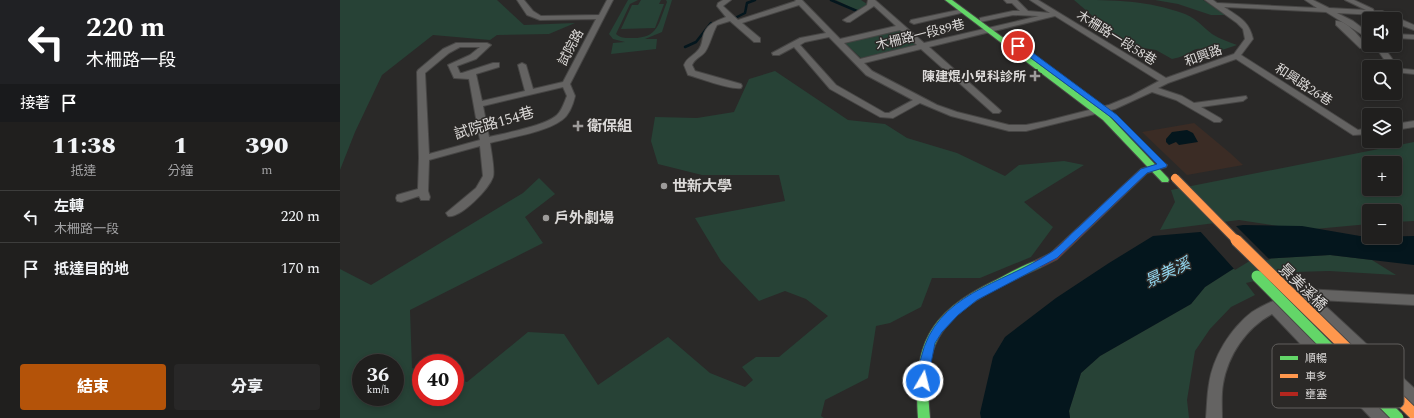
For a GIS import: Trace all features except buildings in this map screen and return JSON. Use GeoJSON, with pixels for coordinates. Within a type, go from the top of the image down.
{"type":"FeatureCollection","features":[{"type":"Feature","properties":{"kind":"main road"},"geometry":{"type":"LineString","coordinates":[[948,0],[992,29],[1101,110],[1106,118],[1197,214]]}},
{"type":"Feature","properties":{"kind":"main road"},"geometry":{"type":"LineString","coordinates":[[957,0],[992,29]]}},
{"type":"Feature","properties":{"kind":"main road","name":"景美溪橋"},"geometry":{"type":"LineString","coordinates":[[1101,110],[1115,116],[1254,258],[1342,344]]}},
{"type":"Feature","properties":{"kind":"main road"},"geometry":{"type":"LineString","coordinates":[[924,418],[922,393],[924,368],[930,343],[938,328],[954,312],[973,297],[1054,256],[1136,177],[1144,171],[1163,165]]}},
{"type":"Feature","properties":{"kind":"main road","name":"景美溪橋"},"geometry":{"type":"LineString","coordinates":[[1252,271],[1325,344]]}},
{"type":"Feature","properties":{"kind":"main road","name":"景美溪橋"},"geometry":{"type":"LineString","coordinates":[[1404,404],[1414,414]]}},
{"type":"Feature","properties":{"kind":"main road","name":"景美溪橋"},"geometry":{"type":"LineString","coordinates":[[1388,408],[1398,418]]}},
{"type":"Feature","properties":{"kind":"street"},"geometry":{"type":"LineString","coordinates":[[520,0],[530,13],[540,18],[601,17]]}},
{"type":"Feature","properties":{"kind":"street","name":"試院路"},"geometry":{"type":"LineString","coordinates":[[567,108],[571,96],[566,84],[610,0]]}},
{"type":"Feature","properties":{"kind":"street"},"geometry":{"type":"LineString","coordinates":[[728,0],[720,4],[734,20],[757,40]]}},
{"type":"Feature","properties":{"kind":"street"},"geometry":{"type":"LineString","coordinates":[[847,20],[870,6],[872,0],[996,111]]}},
{"type":"Feature","properties":{"kind":"street"},"geometry":{"type":"LineString","coordinates":[[1007,0],[1009,2],[1014,1],[1026,13]]}},
{"type":"Feature","properties":{"kind":"street","name":"木柵路一段58巷"},"geometry":{"type":"LineString","coordinates":[[1033,0],[1165,81]]}},
{"type":"Feature","properties":{"kind":"street","name":"和興路"},"geometry":{"type":"LineString","coordinates":[[800,1],[869,74],[919,100],[954,114],[1009,128],[1026,128],[1101,110],[1134,98],[1165,81],[1237,56],[1249,39],[1247,29],[1240,21],[1208,0]]}},
{"type":"Feature","properties":{"kind":"street"},"geometry":{"type":"LineString","coordinates":[[1259,0],[1272,7]]}},
{"type":"Feature","properties":{"kind":"street"},"geometry":{"type":"LineString","coordinates":[[1308,0],[1362,31]]}},
{"type":"Feature","properties":{"kind":"street"},"geometry":{"type":"LineString","coordinates":[[1348,0],[1377,12]]}},
{"type":"Feature","properties":{"kind":"street"},"geometry":{"type":"LineString","coordinates":[[738,86],[691,73],[688,65],[690,60],[702,51],[707,40],[707,36],[714,24],[734,20],[800,1]]}},
{"type":"Feature","properties":{"kind":"street"},"geometry":{"type":"LineString","coordinates":[[1215,5],[1362,12]]}},
{"type":"Feature","properties":{"kind":"street"},"geometry":{"type":"LineString","coordinates":[[1326,10],[1350,32],[1362,46]]}},
{"type":"Feature","properties":{"kind":"street"},"geometry":{"type":"LineString","coordinates":[[914,22],[963,11]]}},
{"type":"Feature","properties":{"kind":"street","name":"木柵路一段58巷"},"geometry":{"type":"LineString","coordinates":[[983,20],[1012,13],[1056,14]]}},
{"type":"Feature","properties":{"kind":"street","name":"木柵路一段58巷"},"geometry":{"type":"LineString","coordinates":[[992,29],[1056,14]]}},
{"type":"Feature","properties":{"kind":"street"},"geometry":{"type":"LineString","coordinates":[[1402,23],[1414,28]]}},
{"type":"Feature","properties":{"kind":"street"},"geometry":{"type":"LineString","coordinates":[[838,42],[902,27]]}},
{"type":"Feature","properties":{"kind":"street","name":"木柵路一段89巷"},"geometry":{"type":"LineString","coordinates":[[857,62],[992,29]]}},
{"type":"Feature","properties":{"kind":"street"},"geometry":{"type":"LineString","coordinates":[[1350,32],[1362,34]]}},
{"type":"Feature","properties":{"kind":"street"},"geometry":{"type":"LineString","coordinates":[[776,53],[803,40],[831,34]]}},
{"type":"Feature","properties":{"kind":"street"},"geometry":{"type":"LineString","coordinates":[[1402,36],[1414,37]]}},
{"type":"Feature","properties":{"kind":"street"},"geometry":{"type":"LineString","coordinates":[[796,44],[833,87],[883,115],[890,116],[919,100]]}},
{"type":"Feature","properties":{"kind":"street"},"geometry":{"type":"LineString","coordinates":[[401,198],[424,194],[421,72],[446,51],[459,45],[488,45],[474,57],[452,65],[457,76],[473,76],[485,142],[488,176],[480,190],[452,213]]}},
{"type":"Feature","properties":{"kind":"street","name":"和興路26巷"},"geometry":{"type":"LineString","coordinates":[[1237,56],[1356,133],[1362,132]]}},
{"type":"Feature","properties":{"kind":"street"},"geometry":{"type":"LineString","coordinates":[[463,76],[496,65]]}},
{"type":"Feature","properties":{"kind":"street"},"geometry":{"type":"LineString","coordinates":[[522,65],[530,92]]}},
{"type":"Feature","properties":{"kind":"street"},"geometry":{"type":"LineString","coordinates":[[1402,69],[1414,72]]}},
{"type":"Feature","properties":{"kind":"street"},"geometry":{"type":"LineString","coordinates":[[478,105],[566,84]]}},
{"type":"Feature","properties":{"kind":"street"},"geometry":{"type":"LineString","coordinates":[[1152,89],[1179,98],[1216,120]]}},
{"type":"Feature","properties":{"kind":"street"},"geometry":{"type":"LineString","coordinates":[[1192,106],[1243,98]]}},
{"type":"Feature","properties":{"kind":"street","name":"試院路154巷"},"geometry":{"type":"LineString","coordinates":[[424,158],[539,127],[558,118],[567,108]]}},
{"type":"Feature","properties":{"kind":"street"},"geometry":{"type":"LineString","coordinates":[[1402,126],[1414,124]]}},
{"type":"Feature","properties":{"kind":"street"},"geometry":{"type":"LineString","coordinates":[[1305,294],[1357,344]]}},
{"type":"Feature","properties":{"kind":"street"},"geometry":{"type":"LineString","coordinates":[[1214,418],[1216,384],[1223,359],[1239,333],[1246,325],[1273,307],[1305,294],[1414,300]]}},
{"type":"Feature","properties":{"kind":"street"},"geometry":{"type":"LineString","coordinates":[[1273,307],[1309,344]]}},
{"type":"Feature","properties":{"kind":"street"},"geometry":{"type":"LineString","coordinates":[[1404,388],[1414,398]]}},
{"type":"Feature","properties":{"kind":"street"},"geometry":{"type":"LineString","coordinates":[[1371,408],[1381,418]]}},
{"type":"Feature","properties":{"kind":"shaded area"},"geometry":{"type":"Polygon","coordinates":[[[1194,123],[1243,165],[1187,175],[1142,132],[1194,123]]]}},
{"type":"Feature","properties":{"kind":"green space"},"geometry":{"type":"Polygon","coordinates":[[[340,0],[497,0],[524,25],[575,23],[549,34],[497,35],[490,40],[433,35],[382,75],[355,132],[340,170],[340,0]]]}},
{"type":"Feature","properties":{"kind":"green space"},"geometry":{"type":"Polygon","coordinates":[[[628,0],[638,0],[630,4],[616,34],[624,38],[640,38],[652,33],[659,23],[667,2],[666,0],[672,0],[662,32],[645,39],[657,39],[656,49],[611,54],[613,43],[625,42],[613,39],[609,34],[628,0]]]}},
{"type":"Feature","properties":{"kind":"green space"},"geometry":{"type":"Polygon","coordinates":[[[641,0],[661,0],[659,4],[664,4],[655,28],[621,29],[632,5],[638,5],[641,0]]]}},
{"type":"Feature","properties":{"kind":"green space"},"geometry":{"type":"Polygon","coordinates":[[[836,0],[861,0],[867,4],[858,11],[836,0]]]}},
{"type":"Feature","properties":{"kind":"green space"},"geometry":{"type":"Polygon","coordinates":[[[1074,0],[1103,0],[1144,3],[1171,9],[1189,16],[1212,34],[1237,45],[1210,54],[1197,49],[1183,56],[1172,59],[1156,50],[1143,48],[1116,36],[1074,0]]]}},
{"type":"Feature","properties":{"kind":"green space"},"geometry":{"type":"Polygon","coordinates":[[[1155,0],[1203,0],[1226,15],[1211,15],[1178,4],[1155,0]]]}},
{"type":"Feature","properties":{"kind":"green space"},"geometry":{"type":"Polygon","coordinates":[[[901,30],[916,45],[861,58],[845,43],[901,30]]]}},
{"type":"Feature","properties":{"kind":"green space"},"geometry":{"type":"Polygon","coordinates":[[[775,71],[848,120],[885,124],[907,138],[957,153],[1005,176],[1019,165],[1064,161],[1084,165],[1024,202],[1053,227],[1031,257],[980,278],[932,278],[921,307],[890,323],[876,326],[868,378],[825,400],[821,416],[824,418],[340,418],[340,269],[371,285],[523,193],[539,178],[555,194],[525,217],[543,243],[410,310],[412,406],[464,406],[464,381],[467,382],[528,332],[564,334],[598,385],[668,337],[710,373],[745,387],[753,380],[742,367],[756,357],[779,357],[828,316],[806,299],[785,291],[759,301],[721,261],[695,218],[785,201],[779,175],[702,175],[658,164],[651,141],[655,117],[697,118],[734,112],[749,79],[775,71]]]}},
{"type":"Feature","properties":{"kind":"green space"},"geometry":{"type":"Polygon","coordinates":[[[1414,142],[1414,221],[1402,222],[1402,204],[1362,204],[1362,225],[1304,230],[1239,220],[1160,230],[1175,202],[1171,190],[1384,148],[1402,148],[1402,144],[1414,142]]]}},
{"type":"Feature","properties":{"kind":"green space"},"geometry":{"type":"Polygon","coordinates":[[[1330,255],[1372,260],[1396,275],[1329,271],[1294,272],[1246,283],[1255,295],[1231,307],[1210,329],[1195,351],[1187,400],[1189,418],[1070,418],[1069,411],[1081,373],[1100,356],[1191,304],[1205,287],[1247,260],[1330,255]]]}},
{"type":"Feature","properties":{"kind":"water"},"geometry":{"type":"Polygon","coordinates":[[[1187,130],[1193,133],[1198,142],[1179,145],[1176,142],[1169,145],[1166,142],[1166,139],[1172,132],[1187,130]]]}},
{"type":"Feature","properties":{"kind":"water","name":"景美溪"},"geometry":{"type":"Polygon","coordinates":[[[1243,225],[1302,226],[1362,236],[1362,244],[1402,244],[1402,236],[1414,236],[1414,265],[1330,255],[1247,260],[1205,287],[1191,304],[1100,356],[1081,373],[1069,411],[1070,418],[981,418],[980,413],[993,357],[1005,337],[1056,298],[1153,236],[1200,232],[1243,225]]]}},
{"type":"Feature","properties":{"kind":"pier"},"geometry":{"type":"Polygon","coordinates":[[[1234,224],[1270,260],[1248,262],[1235,270],[1199,230],[1234,224]]]}},
{"type":"Feature","properties":{"kind":"waterway"},"geometry":{"type":"LineString","coordinates":[[735,18],[745,13],[747,3],[755,0]]}},
{"type":"Feature","properties":{"kind":"waterway"},"geometry":{"type":"LineString","coordinates":[[831,0],[857,11]]}},
{"type":"Feature","properties":{"kind":"waterway"},"geometry":{"type":"LineString","coordinates":[[685,47],[696,42],[711,23]]}},
{"type":"Feature","properties":{"kind":"traffic: fast"},"geometry":{"type":"LineString","coordinates":[[948,0],[1106,118],[1165,180]]}},
{"type":"Feature","properties":{"kind":"traffic: fast"},"geometry":{"type":"LineString","coordinates":[[924,418],[922,389],[923,370],[930,342],[938,328],[949,316],[976,295],[1038,264]]}},
{"type":"Feature","properties":{"kind":"traffic: fast"},"geometry":{"type":"LineString","coordinates":[[1257,276],[1325,344]]}},
{"type":"Feature","properties":{"kind":"traffic: fast"},"geometry":{"type":"LineString","coordinates":[[1388,408],[1398,418]]}},
{"type":"Feature","properties":{"kind":"traffic: jam"},"geometry":{"type":"LineString","coordinates":[[1038,264],[1054,256],[1144,171],[1163,165]]}},
{"type":"Feature","properties":{"kind":"traffic: slow"},"geometry":{"type":"LineString","coordinates":[[1175,178],[1342,344]]}},
{"type":"Feature","properties":{"kind":"traffic: slow"},"geometry":{"type":"LineString","coordinates":[[1404,404],[1414,414]]}},
{"type":"Feature","properties":{"kind":"place","name":"陳建焜小兒科診所"},"geometry":{"type":"Point","coordinates":[1035,76]}},
{"type":"Feature","properties":{"kind":"place","name":"衛保組"},"geometry":{"type":"Point","coordinates":[578,126]}},
{"type":"Feature","properties":{"kind":"place","name":"世新大學"},"geometry":{"type":"Point","coordinates":[664,186]}},
{"type":"Feature","properties":{"kind":"place","name":"戶外劇場"},"geometry":{"type":"Point","coordinates":[546,218]}},
{"type":"Feature","properties":{"kind":"route"},"geometry":{"type":"LineString","coordinates":[[923,381],[924,368],[930,343],[938,328],[954,312],[973,297],[1054,256],[1074,235],[1106,208],[1136,177],[1144,171],[1163,165],[1115,116],[1018,46]]}}]}
